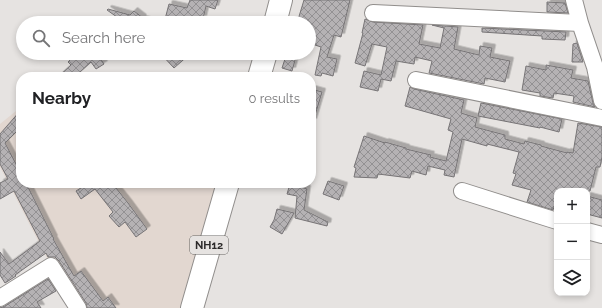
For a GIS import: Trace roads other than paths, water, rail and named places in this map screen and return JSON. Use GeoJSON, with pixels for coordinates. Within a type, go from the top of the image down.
{"type":"FeatureCollection","features":[{"type":"Feature","properties":{"kind":"highway"},"geometry":{"type":"LineString","coordinates":[[276,16],[281,0]]}},
{"type":"Feature","properties":{"kind":"highway"},"geometry":{"type":"LineString","coordinates":[[260,72],[264,60]]}},
{"type":"Feature","properties":{"kind":"highway","name":"NH12"},"geometry":{"type":"LineString","coordinates":[[192,308],[227,188]]}},
{"type":"Feature","properties":{"kind":"street"},"geometry":{"type":"LineString","coordinates":[[574,0],[595,67],[602,100]]}},
{"type":"Feature","properties":{"kind":"street"},"geometry":{"type":"LineString","coordinates":[[373,13],[580,23]]}},
{"type":"Feature","properties":{"kind":"street"},"geometry":{"type":"LineString","coordinates":[[416,80],[602,118]]}},
{"type":"Feature","properties":{"kind":"street"},"geometry":{"type":"LineString","coordinates":[[462,191],[554,220]]}},
{"type":"Feature","properties":{"kind":"street"},"geometry":{"type":"LineString","coordinates":[[590,232],[602,235]]}},
{"type":"Feature","properties":{"kind":"street"},"geometry":{"type":"LineString","coordinates":[[0,298],[51,266],[78,308]]}}]}
